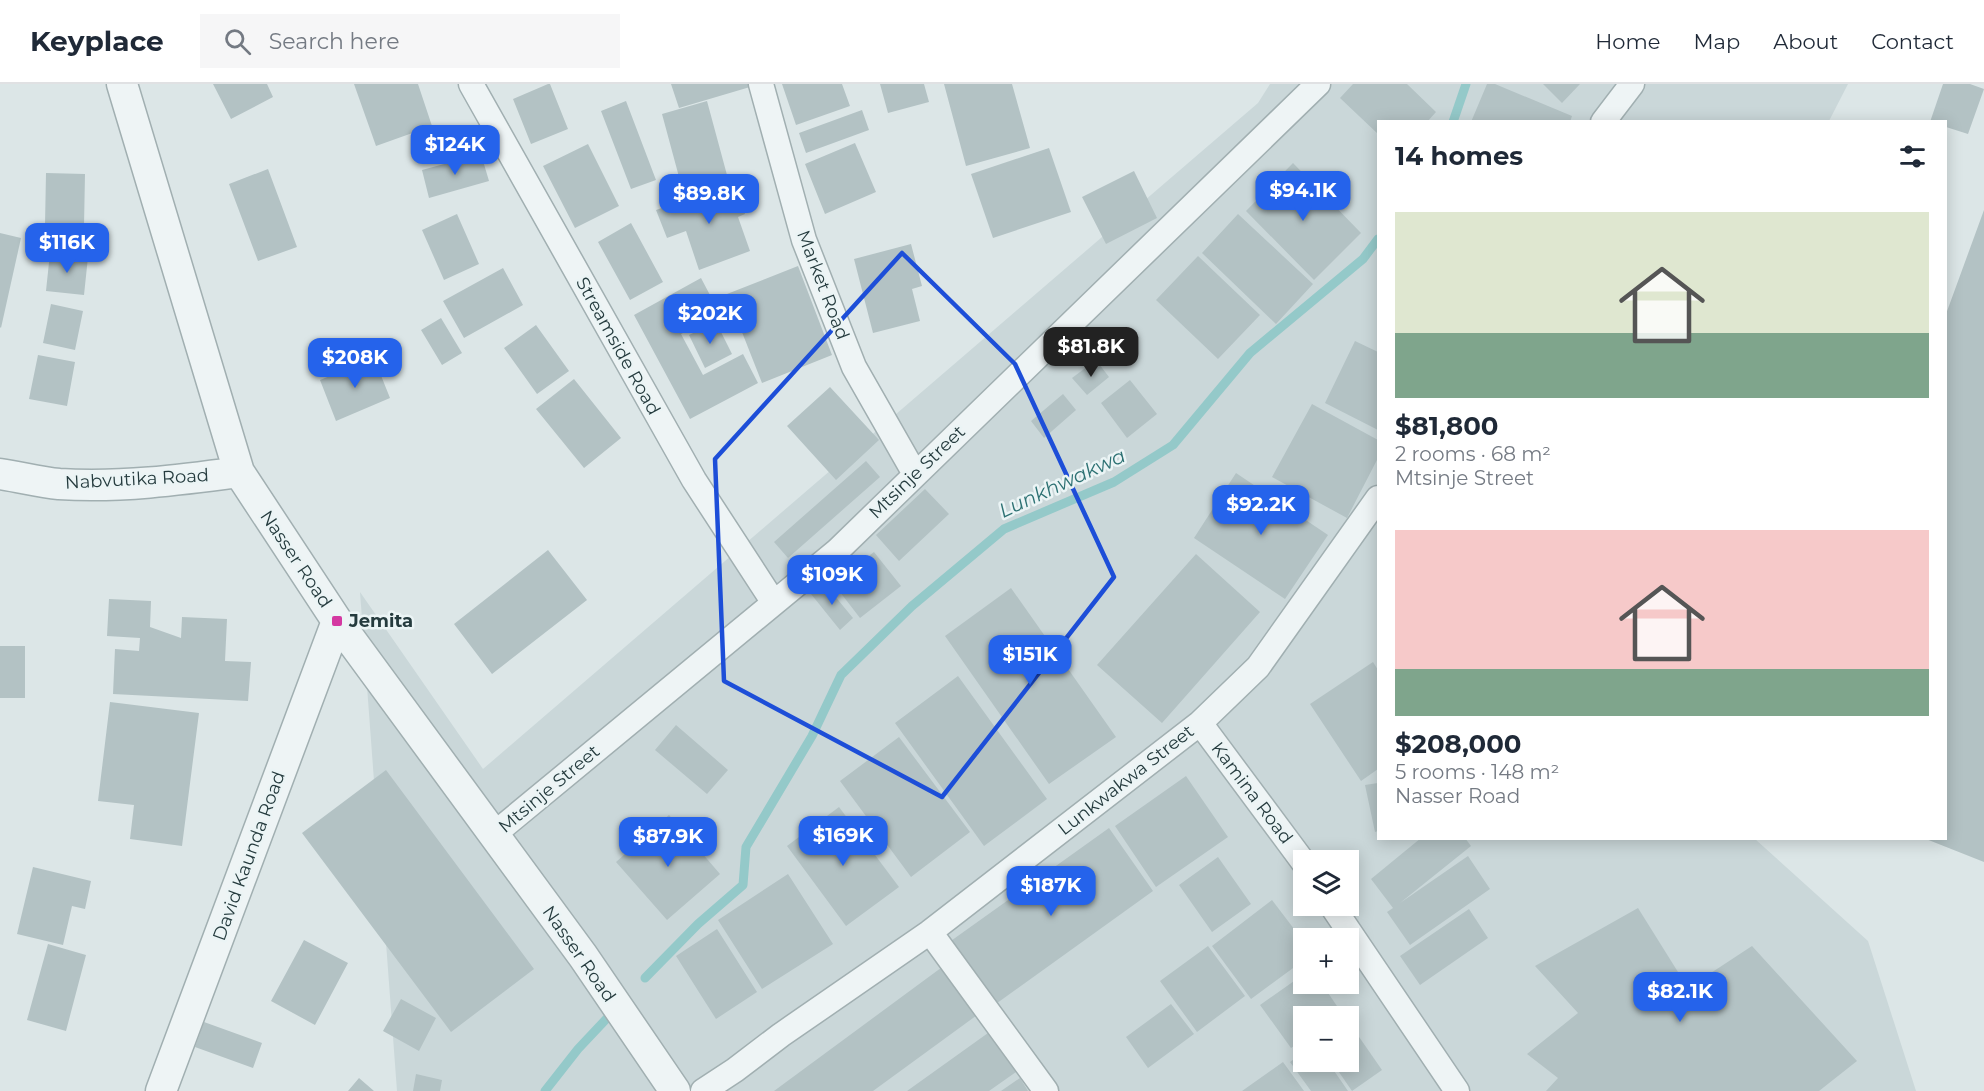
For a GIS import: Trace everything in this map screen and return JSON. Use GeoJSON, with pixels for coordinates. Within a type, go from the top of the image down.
{"type":"FeatureCollection","features":[{"type":"Feature","properties":{"kind":"street","name":"Nasser Road"},"geometry":{"type":"LineString","coordinates":[[122,84],[239,472],[337,621],[583,956],[675,1091]]}},
{"type":"Feature","properties":{"kind":"street","name":"Streamside Road"},"geometry":{"type":"LineString","coordinates":[[471,84],[694,480],[774,603]]}},
{"type":"Feature","properties":{"kind":"street","name":"Market Road"},"geometry":{"type":"LineString","coordinates":[[762,84],[804,240],[854,367],[915,474]]}},
{"type":"Feature","properties":{"kind":"street","name":"Mtsinje Street"},"geometry":{"type":"LineString","coordinates":[[493,835],[837,550],[1318,84]]}},
{"type":"Feature","properties":{"kind":"street"},"geometry":{"type":"LineString","coordinates":[[1605,120],[1632,84]]}},
{"type":"Feature","properties":{"kind":"street","name":"Nabvutika Road"},"geometry":{"type":"LineString","coordinates":[[0,474],[59,484],[113,484],[176,481],[239,472]]}},
{"type":"Feature","properties":{"kind":"street","name":"Lunkwakwa Street"},"geometry":{"type":"LineString","coordinates":[[703,1091],[930,932],[1200,723],[1258,667],[1377,499]]}},
{"type":"Feature","properties":{"kind":"street","name":"David Kaunda Road"},"geometry":{"type":"LineString","coordinates":[[162,1091],[337,621]]}},
{"type":"Feature","properties":{"kind":"street","name":"Kamina Road"},"geometry":{"type":"LineString","coordinates":[[1200,723],[1294,850]]}},
{"type":"Feature","properties":{"kind":"street"},"geometry":{"type":"LineString","coordinates":[[1339,916],[1457,1091]]}},
{"type":"Feature","properties":{"kind":"street"},"geometry":{"type":"LineString","coordinates":[[930,932],[1046,1091]]}},
{"type":"Feature","properties":{"kind":"highlighted area"},"geometry":{"type":"Polygon","coordinates":[[[902,253],[1015,364],[1114,577],[942,797],[724,681],[715,459],[902,253]]]}},
{"type":"Feature","properties":{"kind":"shaded area"},"geometry":{"type":"Polygon","coordinates":[[[1270,84],[1848,84],[1830,120],[1377,120],[1377,840],[1756,840],[1868,941],[1916,1091],[397,1091],[360,592],[483,769],[1258,103],[1270,84]]]}},
{"type":"Feature","properties":{"kind":"building"},"geometry":{"type":"Polygon","coordinates":[[[213,84],[267,84],[273,97],[231,119],[213,84]]]}},
{"type":"Feature","properties":{"kind":"building"},"geometry":{"type":"Polygon","coordinates":[[[354,84],[418,84],[432,126],[376,146],[354,84]]]}},
{"type":"Feature","properties":{"kind":"building"},"geometry":{"type":"Polygon","coordinates":[[[550,84],[568,129],[531,144],[513,99],[550,84]]]}},
{"type":"Feature","properties":{"kind":"building"},"geometry":{"type":"Polygon","coordinates":[[[671,84],[749,84],[750,87],[679,108],[671,84]]]}},
{"type":"Feature","properties":{"kind":"building"},"geometry":{"type":"Polygon","coordinates":[[[782,84],[842,84],[850,106],[796,125],[782,84]]]}},
{"type":"Feature","properties":{"kind":"building"},"geometry":{"type":"Polygon","coordinates":[[[880,84],[924,84],[929,102],[888,113],[880,84]]]}},
{"type":"Feature","properties":{"kind":"building"},"geometry":{"type":"Polygon","coordinates":[[[944,84],[1012,84],[1030,148],[966,166],[944,84]]]}},
{"type":"Feature","properties":{"kind":"building"},"geometry":{"type":"Polygon","coordinates":[[[1353,84],[1407,84],[1436,112],[1429,120],[1377,120],[1377,133],[1340,98],[1353,84]]]}},
{"type":"Feature","properties":{"kind":"building"},"geometry":{"type":"Polygon","coordinates":[[[1487,84],[1495,84],[1572,116],[1571,120],[1472,120],[1487,84]]]}},
{"type":"Feature","properties":{"kind":"building"},"geometry":{"type":"Polygon","coordinates":[[[1543,84],[1580,84],[1562,103],[1543,84]]]}},
{"type":"Feature","properties":{"kind":"building"},"geometry":{"type":"Polygon","coordinates":[[[1943,84],[1970,84],[1984,89],[1968,134],[1947,127],[1947,120],[1931,120],[1943,84]]]}},
{"type":"Feature","properties":{"kind":"building"},"geometry":{"type":"Polygon","coordinates":[[[626,101],[656,180],[631,189],[601,111],[626,101]]]}},
{"type":"Feature","properties":{"kind":"building"},"geometry":{"type":"Polygon","coordinates":[[[707,101],[727,175],[682,188],[662,114],[707,101]]]}},
{"type":"Feature","properties":{"kind":"building"},"geometry":{"type":"Polygon","coordinates":[[[862,110],[869,130],[806,153],[799,133],[862,110]]]}},
{"type":"Feature","properties":{"kind":"building"},"geometry":{"type":"Polygon","coordinates":[[[855,143],[876,192],[825,214],[805,164],[855,143]]]}},
{"type":"Feature","properties":{"kind":"building"},"geometry":{"type":"Polygon","coordinates":[[[588,144],[619,206],[575,228],[543,166],[588,144]]]}},
{"type":"Feature","properties":{"kind":"building"},"geometry":{"type":"Polygon","coordinates":[[[1049,148],[1071,212],[993,238],[971,174],[1049,148]]]}},
{"type":"Feature","properties":{"kind":"building"},"geometry":{"type":"Polygon","coordinates":[[[481,154],[489,181],[429,198],[422,170],[481,154]]]}},
{"type":"Feature","properties":{"kind":"building"},"geometry":{"type":"Polygon","coordinates":[[[1293,163],[1361,233],[1314,280],[1246,211],[1293,163]]]}},
{"type":"Feature","properties":{"kind":"building"},"geometry":{"type":"Polygon","coordinates":[[[268,169],[297,247],[258,261],[229,184],[268,169]]]}},
{"type":"Feature","properties":{"kind":"building"},"geometry":{"type":"Polygon","coordinates":[[[1134,171],[1157,218],[1106,244],[1082,197],[1134,171]]]}},
{"type":"Feature","properties":{"kind":"building"},"geometry":{"type":"Polygon","coordinates":[[[46,173],[85,174],[84,226],[45,225],[46,173]]]}},
{"type":"Feature","properties":{"kind":"building"},"geometry":{"type":"Polygon","coordinates":[[[734,183],[745,214],[738,217],[750,251],[699,270],[686,231],[667,238],[656,210],[734,183]]]}},
{"type":"Feature","properties":{"kind":"building"},"geometry":{"type":"Polygon","coordinates":[[[1984,210],[1984,862],[1929,840],[1947,840],[1947,311],[1984,210]]]}},
{"type":"Feature","properties":{"kind":"building"},"geometry":{"type":"Polygon","coordinates":[[[457,214],[479,264],[444,280],[422,230],[457,214]]]}},
{"type":"Feature","properties":{"kind":"building"},"geometry":{"type":"Polygon","coordinates":[[[1238,214],[1313,284],[1276,324],[1202,253],[1238,214]]]}},
{"type":"Feature","properties":{"kind":"building"},"geometry":{"type":"Polygon","coordinates":[[[631,223],[663,282],[630,300],[598,242],[631,223]]]}},
{"type":"Feature","properties":{"kind":"building"},"geometry":{"type":"Polygon","coordinates":[[[0,233],[21,238],[1,328],[0,327],[0,233]]]}},
{"type":"Feature","properties":{"kind":"building"},"geometry":{"type":"Polygon","coordinates":[[[911,244],[922,286],[912,289],[920,321],[873,333],[854,259],[911,244]]]}},
{"type":"Feature","properties":{"kind":"building"},"geometry":{"type":"Polygon","coordinates":[[[50,253],[88,257],[84,295],[46,291],[50,253]]]}},
{"type":"Feature","properties":{"kind":"building"},"geometry":{"type":"Polygon","coordinates":[[[1198,256],[1260,315],[1218,359],[1156,300],[1198,256]]]}},
{"type":"Feature","properties":{"kind":"building"},"geometry":{"type":"Polygon","coordinates":[[[798,266],[832,355],[762,383],[727,294],[798,266]]]}},
{"type":"Feature","properties":{"kind":"building"},"geometry":{"type":"Polygon","coordinates":[[[503,268],[523,305],[464,338],[443,301],[503,268]]]}},
{"type":"Feature","properties":{"kind":"building"},"geometry":{"type":"Polygon","coordinates":[[[701,278],[720,314],[681,334],[703,375],[743,354],[758,383],[690,419],[634,315],[701,278]]]}},
{"type":"Feature","properties":{"kind":"building"},"geometry":{"type":"Polygon","coordinates":[[[51,304],[83,311],[75,350],[43,343],[51,304]]]}},
{"type":"Feature","properties":{"kind":"building"},"geometry":{"type":"Polygon","coordinates":[[[441,318],[462,353],[442,365],[421,330],[441,318]]]}},
{"type":"Feature","properties":{"kind":"building"},"geometry":{"type":"Polygon","coordinates":[[[716,322],[732,354],[705,368],[689,335],[716,322]]]}},
{"type":"Feature","properties":{"kind":"building"},"geometry":{"type":"Polygon","coordinates":[[[536,325],[569,371],[537,394],[504,348],[536,325]]]}},
{"type":"Feature","properties":{"kind":"building"},"geometry":{"type":"Polygon","coordinates":[[[1355,341],[1377,352],[1377,429],[1325,403],[1355,341]]]}},
{"type":"Feature","properties":{"kind":"building"},"geometry":{"type":"Polygon","coordinates":[[[38,355],[75,362],[67,406],[29,399],[38,355]]]}},
{"type":"Feature","properties":{"kind":"building"},"geometry":{"type":"Polygon","coordinates":[[[374,358],[390,398],[336,421],[320,380],[374,358]]]}},
{"type":"Feature","properties":{"kind":"building"},"geometry":{"type":"Polygon","coordinates":[[[1096,360],[1109,377],[1087,395],[1072,378],[1096,360]]]}},
{"type":"Feature","properties":{"kind":"building"},"geometry":{"type":"Polygon","coordinates":[[[574,379],[621,438],[584,468],[536,409],[574,379]]]}},
{"type":"Feature","properties":{"kind":"building"},"geometry":{"type":"Polygon","coordinates":[[[1130,380],[1157,414],[1127,438],[1101,403],[1130,380]]]}},
{"type":"Feature","properties":{"kind":"building"},"geometry":{"type":"Polygon","coordinates":[[[830,387],[879,440],[836,480],[787,426],[830,387]]]}},
{"type":"Feature","properties":{"kind":"building"},"geometry":{"type":"Polygon","coordinates":[[[1063,394],[1076,410],[1044,438],[1031,421],[1063,394]]]}},
{"type":"Feature","properties":{"kind":"building"},"geometry":{"type":"Polygon","coordinates":[[[1312,404],[1377,439],[1377,460],[1347,518],[1272,477],[1312,404]]]}},
{"type":"Feature","properties":{"kind":"building"},"geometry":{"type":"Polygon","coordinates":[[[866,461],[880,477],[788,558],[774,542],[866,461]]]}},
{"type":"Feature","properties":{"kind":"building"},"geometry":{"type":"Polygon","coordinates":[[[1236,473],[1328,535],[1285,599],[1194,538],[1236,473]]]}},
{"type":"Feature","properties":{"kind":"building"},"geometry":{"type":"Polygon","coordinates":[[[925,489],[949,514],[899,561],[876,535],[925,489]]]}},
{"type":"Feature","properties":{"kind":"building"},"geometry":{"type":"Polygon","coordinates":[[[548,550],[587,600],[492,674],[454,624],[548,550]]]}},
{"type":"Feature","properties":{"kind":"building"},"geometry":{"type":"Polygon","coordinates":[[[874,552],[901,586],[860,618],[833,583],[874,552]]]}},
{"type":"Feature","properties":{"kind":"building"},"geometry":{"type":"Polygon","coordinates":[[[1196,554],[1260,612],[1162,723],[1097,665],[1196,554]]]}},
{"type":"Feature","properties":{"kind":"building"},"geometry":{"type":"Polygon","coordinates":[[[824,583],[853,618],[840,630],[811,594],[824,583]]]}},
{"type":"Feature","properties":{"kind":"building"},"geometry":{"type":"Polygon","coordinates":[[[1011,588],[1116,737],[1049,784],[945,636],[1011,588]]]}},
{"type":"Feature","properties":{"kind":"building"},"geometry":{"type":"Polygon","coordinates":[[[109,599],[151,601],[150,627],[181,638],[182,617],[227,619],[225,661],[251,662],[248,701],[113,694],[115,649],[139,651],[140,638],[107,636],[109,599]]]}},
{"type":"Feature","properties":{"kind":"building"},"geometry":{"type":"Polygon","coordinates":[[[0,646],[25,646],[25,698],[0,698],[0,646]]]}},
{"type":"Feature","properties":{"kind":"building"},"geometry":{"type":"Polygon","coordinates":[[[1373,662],[1377,668],[1377,770],[1361,781],[1310,704],[1373,662]]]}},
{"type":"Feature","properties":{"kind":"building"},"geometry":{"type":"Polygon","coordinates":[[[958,676],[1047,799],[984,846],[895,723],[958,676]]]}},
{"type":"Feature","properties":{"kind":"building"},"geometry":{"type":"Polygon","coordinates":[[[110,702],[199,713],[182,846],[130,839],[134,805],[98,801],[110,702]]]}},
{"type":"Feature","properties":{"kind":"building"},"geometry":{"type":"Polygon","coordinates":[[[676,725],[728,770],[707,794],[655,750],[676,725]]]}},
{"type":"Feature","properties":{"kind":"building"},"geometry":{"type":"Polygon","coordinates":[[[899,737],[970,832],[911,877],[840,781],[899,737]]]}},
{"type":"Feature","properties":{"kind":"building"},"geometry":{"type":"Polygon","coordinates":[[[386,770],[534,969],[451,1032],[302,833],[386,770]]]}},
{"type":"Feature","properties":{"kind":"building"},"geometry":{"type":"Polygon","coordinates":[[[1186,776],[1228,837],[1156,887],[1115,826],[1186,776]]]}},
{"type":"Feature","properties":{"kind":"building"},"geometry":{"type":"Polygon","coordinates":[[[1377,783],[1377,831],[1375,832],[1365,785],[1377,783]]]}},
{"type":"Feature","properties":{"kind":"building"},"geometry":{"type":"Polygon","coordinates":[[[839,807],[899,887],[846,926],[787,846],[839,807]]]}},
{"type":"Feature","properties":{"kind":"building"},"geometry":{"type":"Polygon","coordinates":[[[669,815],[720,874],[667,920],[616,862],[669,815]]]}},
{"type":"Feature","properties":{"kind":"building"},"geometry":{"type":"Polygon","coordinates":[[[1109,828],[1153,891],[993,1006],[948,943],[1109,828]]]}},
{"type":"Feature","properties":{"kind":"building"},"geometry":{"type":"Polygon","coordinates":[[[1419,840],[1466,840],[1471,846],[1400,903],[1468,856],[1490,889],[1410,945],[1387,912],[1393,908],[1371,879],[1419,840]]]}},
{"type":"Feature","properties":{"kind":"building"},"geometry":{"type":"Polygon","coordinates":[[[1218,857],[1251,904],[1212,932],[1179,885],[1218,857]]]}},
{"type":"Feature","properties":{"kind":"building"},"geometry":{"type":"Polygon","coordinates":[[[33,867],[91,881],[85,909],[72,906],[63,945],[17,934],[33,867]]]}},
{"type":"Feature","properties":{"kind":"building"},"geometry":{"type":"Polygon","coordinates":[[[788,874],[833,944],[762,989],[718,920],[788,874]]]}},
{"type":"Feature","properties":{"kind":"building"},"geometry":{"type":"Polygon","coordinates":[[[1272,900],[1293,928],[1293,968],[1251,999],[1212,946],[1272,900]]]}},
{"type":"Feature","properties":{"kind":"building"},"geometry":{"type":"Polygon","coordinates":[[[1638,908],[1688,988],[1752,946],[1857,1061],[1819,1091],[1546,1091],[1558,1078],[1527,1054],[1578,1013],[1535,966],[1638,908]]]}},
{"type":"Feature","properties":{"kind":"building"},"geometry":{"type":"Polygon","coordinates":[[[1469,909],[1488,938],[1420,985],[1400,956],[1469,909]]]}},
{"type":"Feature","properties":{"kind":"building"},"geometry":{"type":"Polygon","coordinates":[[[717,929],[757,992],[716,1019],[676,956],[717,929]]]}},
{"type":"Feature","properties":{"kind":"building"},"geometry":{"type":"Polygon","coordinates":[[[304,940],[348,963],[315,1025],[271,1001],[304,940]]]}},
{"type":"Feature","properties":{"kind":"building"},"geometry":{"type":"Polygon","coordinates":[[[48,944],[86,955],[66,1031],[27,1020],[48,944]]]}},
{"type":"Feature","properties":{"kind":"building"},"geometry":{"type":"Polygon","coordinates":[[[1208,946],[1245,996],[1197,1032],[1160,981],[1208,946]]]}},
{"type":"Feature","properties":{"kind":"building"},"geometry":{"type":"Polygon","coordinates":[[[949,962],[984,1010],[873,1091],[774,1091],[949,962]]]}},
{"type":"Feature","properties":{"kind":"building"},"geometry":{"type":"Polygon","coordinates":[[[1293,982],[1293,994],[1329,994],[1337,1006],[1293,1006],[1293,1047],[1291,1048],[1260,1005],[1293,982]]]}},
{"type":"Feature","properties":{"kind":"building"},"geometry":{"type":"Polygon","coordinates":[[[401,999],[436,1018],[419,1051],[383,1031],[401,999]]]}},
{"type":"Feature","properties":{"kind":"building"},"geometry":{"type":"Polygon","coordinates":[[[1171,1004],[1194,1034],[1148,1068],[1126,1037],[1171,1004]]]}},
{"type":"Feature","properties":{"kind":"building"},"geometry":{"type":"Polygon","coordinates":[[[204,1022],[262,1043],[253,1068],[195,1047],[204,1022]]]}},
{"type":"Feature","properties":{"kind":"building"},"geometry":{"type":"Polygon","coordinates":[[[988,1033],[1016,1072],[989,1091],[907,1091],[988,1033]]]}},
{"type":"Feature","properties":{"kind":"building"},"geometry":{"type":"Polygon","coordinates":[[[1359,1037],[1382,1070],[1352,1091],[1339,1072],[1359,1072],[1359,1037]]]}},
{"type":"Feature","properties":{"kind":"building"},"geometry":{"type":"Polygon","coordinates":[[[1283,1062],[1304,1091],[1242,1091],[1283,1062]]]}},
{"type":"Feature","properties":{"kind":"building"},"geometry":{"type":"Polygon","coordinates":[[[1297,1072],[1335,1072],[1348,1091],[1311,1091],[1297,1072]]]}},
{"type":"Feature","properties":{"kind":"building"},"geometry":{"type":"Polygon","coordinates":[[[416,1074],[442,1080],[440,1091],[413,1091],[416,1074]]]}},
{"type":"Feature","properties":{"kind":"building"},"geometry":{"type":"Polygon","coordinates":[[[359,1078],[374,1091],[348,1091],[359,1078]]]}},
{"type":"Feature","properties":{"kind":"building"},"geometry":{"type":"Polygon","coordinates":[[[1020,1078],[1028,1091],[1001,1091],[1020,1078]]]}},
{"type":"Feature","properties":{"kind":"waterway","name":"Lunkhwakwa"},"geometry":{"type":"LineString","coordinates":[[1454,120],[1466,84]]}},
{"type":"Feature","properties":{"kind":"waterway","name":"Lunkhwakwa"},"geometry":{"type":"LineString","coordinates":[[645,978],[698,924],[743,885],[746,847],[812,736],[841,675],[912,606],[1004,529],[1114,482],[1173,445],[1250,353],[1363,259],[1377,240]]}},
{"type":"Feature","properties":{"kind":"waterway","name":"Lunkhwakwa"},"geometry":{"type":"LineString","coordinates":[[545,1091],[578,1049],[611,1014]]}},
{"type":"Feature","properties":{"kind":"place","name":"Jemita"},"geometry":{"type":"Point","coordinates":[337,621]}}]}
